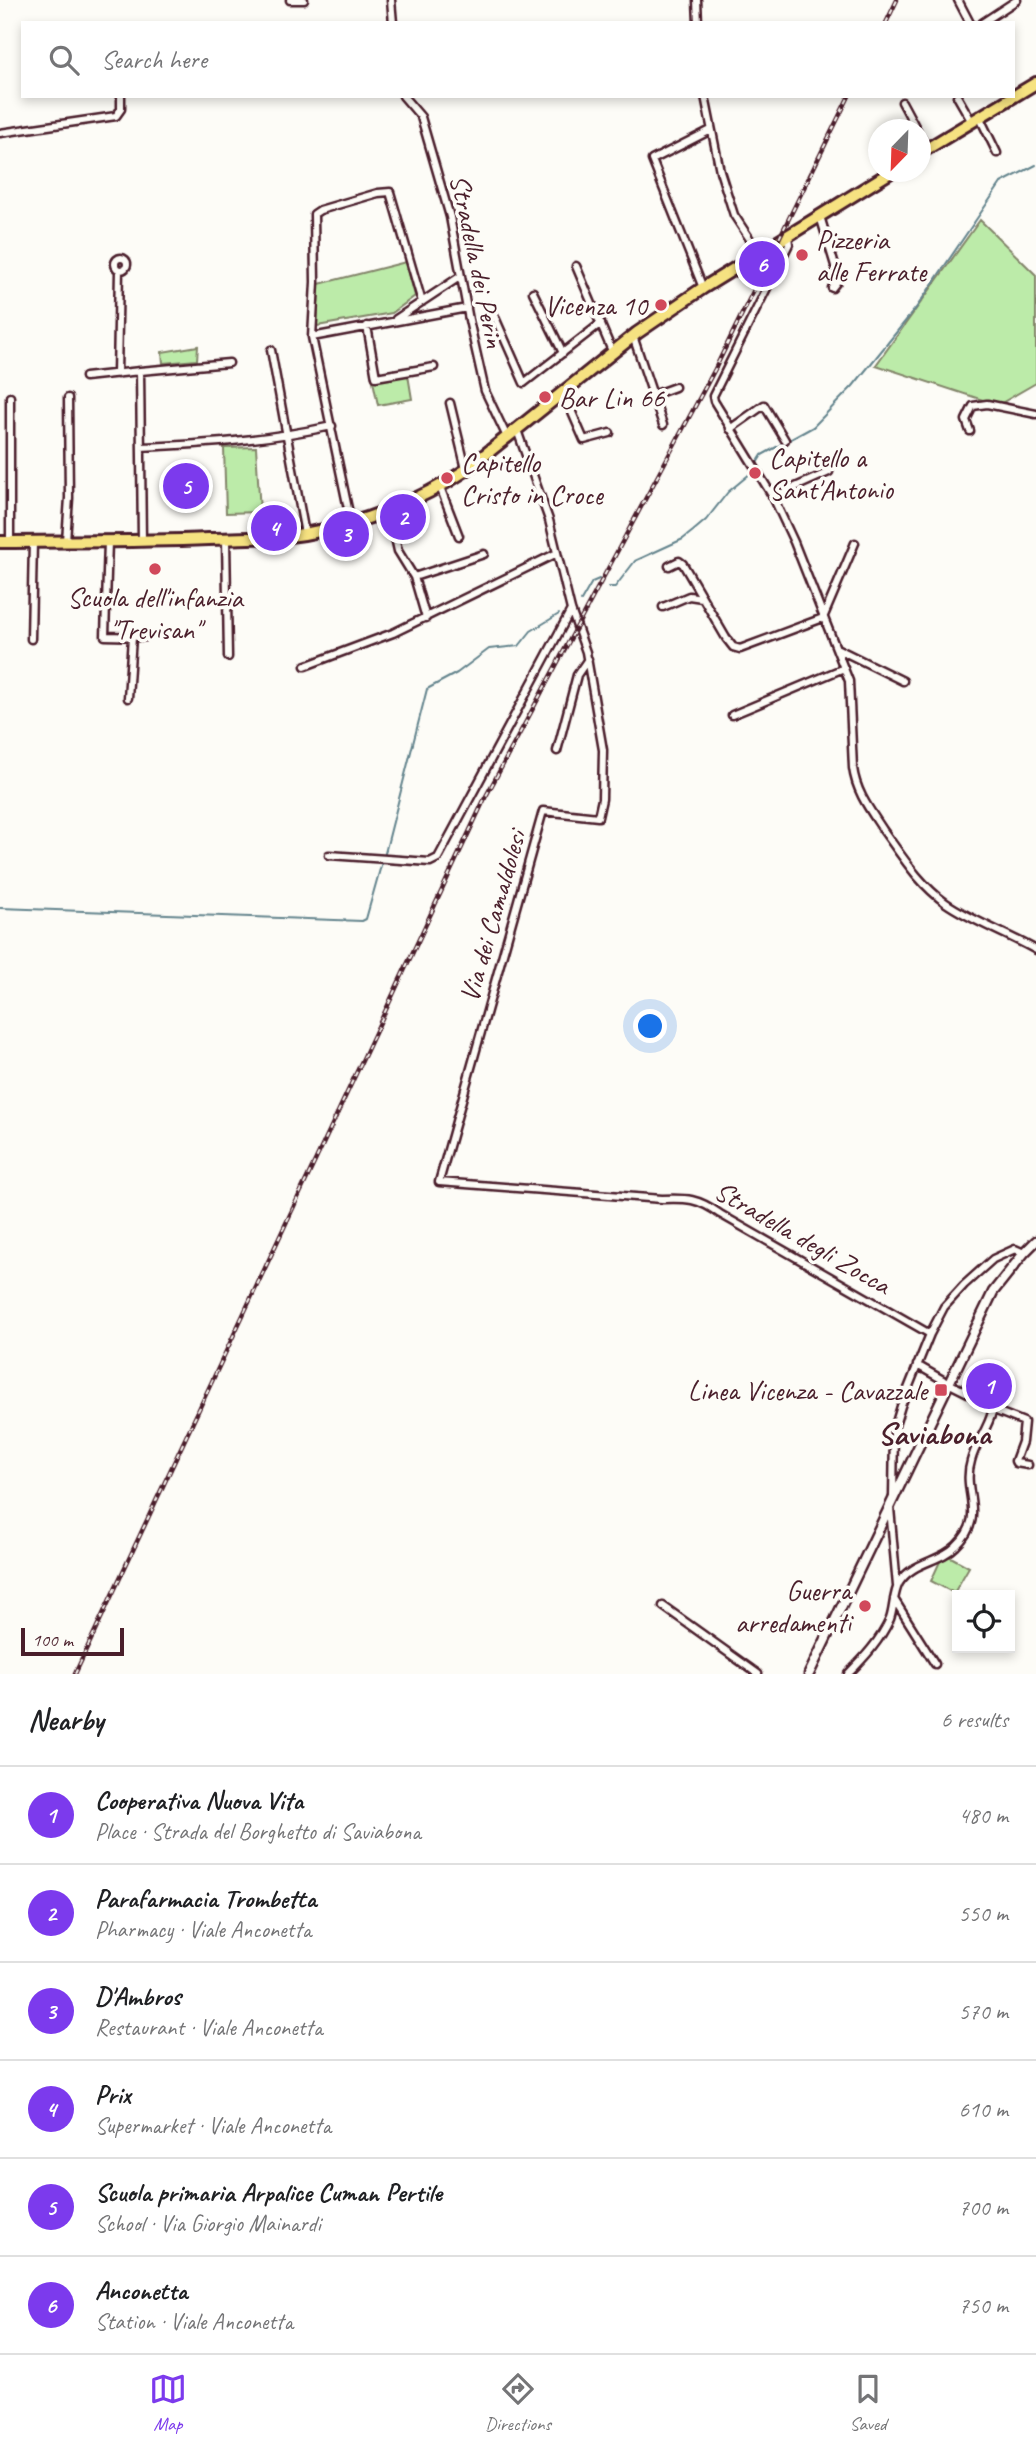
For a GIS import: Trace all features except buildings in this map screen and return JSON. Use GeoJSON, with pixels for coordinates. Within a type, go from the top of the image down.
{"type":"FeatureCollection","features":[{"type":"Feature","properties":{"kind":"main road"},"geometry":{"type":"LineString","coordinates":[[1015,94],[1036,83]]}},
{"type":"Feature","properties":{"kind":"main road"},"geometry":{"type":"LineString","coordinates":[[931,147],[1009,98]]}},
{"type":"Feature","properties":{"kind":"main road"},"geometry":{"type":"LineString","coordinates":[[5,542],[274,538],[351,523],[389,510],[440,487],[466,470],[633,336],[703,288],[875,182]]}},
{"type":"Feature","properties":{"kind":"street"},"geometry":{"type":"LineString","coordinates":[[290,0],[304,0]]}},
{"type":"Feature","properties":{"kind":"street"},"geometry":{"type":"LineString","coordinates":[[391,0],[393,21]]}},
{"type":"Feature","properties":{"kind":"street"},"geometry":{"type":"LineString","coordinates":[[696,0],[698,21]]}},
{"type":"Feature","properties":{"kind":"street"},"geometry":{"type":"LineString","coordinates":[[958,0],[969,21]]}},
{"type":"Feature","properties":{"kind":"street"},"geometry":{"type":"LineString","coordinates":[[985,21],[1017,0]]}},
{"type":"Feature","properties":{"kind":"street"},"geometry":{"type":"LineString","coordinates":[[0,133],[116,116],[121,109],[121,98]]}},
{"type":"Feature","properties":{"kind":"street","name":"Stradella dei Perin"},"geometry":{"type":"LineString","coordinates":[[405,98],[421,117],[450,216],[485,391],[507,438]]}},
{"type":"Feature","properties":{"kind":"street"},"geometry":{"type":"LineString","coordinates":[[705,98],[711,130],[734,215],[759,253]]}},
{"type":"Feature","properties":{"kind":"street"},"geometry":{"type":"LineString","coordinates":[[959,98],[997,153]]}},
{"type":"Feature","properties":{"kind":"street"},"geometry":{"type":"LineString","coordinates":[[902,102],[911,119]]}},
{"type":"Feature","properties":{"kind":"street"},"geometry":{"type":"LineString","coordinates":[[703,288],[652,160],[711,130]]}},
{"type":"Feature","properties":{"kind":"street"},"geometry":{"type":"LineString","coordinates":[[351,523],[312,337],[314,215],[320,210],[390,192],[422,302]]}},
{"type":"Feature","properties":{"kind":"street"},"geometry":{"type":"LineString","coordinates":[[820,216],[839,279],[832,288]]}},
{"type":"Feature","properties":{"kind":"street"},"geometry":{"type":"LineString","coordinates":[[788,236],[789,244],[713,396],[730,429],[773,497],[794,542],[849,681],[854,779],[864,802],[927,888],[960,911],[1036,950]]}},
{"type":"Feature","properties":{"kind":"street"},"geometry":{"type":"LineString","coordinates":[[576,266],[612,351]]}},
{"type":"Feature","properties":{"kind":"street"},"geometry":{"type":"LineString","coordinates":[[117,374],[119,270]]}},
{"type":"Feature","properties":{"kind":"street"},"geometry":{"type":"LineString","coordinates":[[393,321],[461,276]]}},
{"type":"Feature","properties":{"kind":"street"},"geometry":{"type":"LineString","coordinates":[[533,292],[563,353]]}},
{"type":"Feature","properties":{"kind":"street"},"geometry":{"type":"LineString","coordinates":[[490,306],[524,383],[601,323]]}},
{"type":"Feature","properties":{"kind":"street"},"geometry":{"type":"LineString","coordinates":[[312,337],[467,308]]}},
{"type":"Feature","properties":{"kind":"street"},"geometry":{"type":"LineString","coordinates":[[367,326],[376,377],[434,367]]}},
{"type":"Feature","properties":{"kind":"street"},"geometry":{"type":"LineString","coordinates":[[633,336],[663,425]]}},
{"type":"Feature","properties":{"kind":"street"},"geometry":{"type":"LineString","coordinates":[[271,350],[305,534]]}},
{"type":"Feature","properties":{"kind":"street"},"geometry":{"type":"LineString","coordinates":[[85,377],[229,363]]}},
{"type":"Feature","properties":{"kind":"street"},"geometry":{"type":"LineString","coordinates":[[140,371],[142,541]]}},
{"type":"Feature","properties":{"kind":"street"},"geometry":{"type":"LineString","coordinates":[[653,395],[675,387]]}},
{"type":"Feature","properties":{"kind":"street"},"geometry":{"type":"LineString","coordinates":[[563,392],[584,440],[610,433]]}},
{"type":"Feature","properties":{"kind":"street"},"geometry":{"type":"LineString","coordinates":[[5,542],[10,397]]}},
{"type":"Feature","properties":{"kind":"street"},"geometry":{"type":"LineString","coordinates":[[66,541],[69,498],[68,397]]}},
{"type":"Feature","properties":{"kind":"street"},"geometry":{"type":"LineString","coordinates":[[450,403],[466,470]]}},
{"type":"Feature","properties":{"kind":"street"},"geometry":{"type":"LineString","coordinates":[[970,431],[966,420],[973,406],[987,404],[1036,414]]}},
{"type":"Feature","properties":{"kind":"street"},"geometry":{"type":"LineString","coordinates":[[730,429],[764,405],[785,440]]}},
{"type":"Feature","properties":{"kind":"street"},"geometry":{"type":"LineString","coordinates":[[141,447],[242,442],[288,436],[332,426]]}},
{"type":"Feature","properties":{"kind":"street","name":"Via dei Camaldolesi"},"geometry":{"type":"LineString","coordinates":[[439,1182],[543,811],[598,817],[602,799],[603,750],[588,659],[571,610],[549,520],[517,430]]}},
{"type":"Feature","properties":{"kind":"street"},"geometry":{"type":"LineString","coordinates":[[773,497],[829,472]]}},
{"type":"Feature","properties":{"kind":"street"},"geometry":{"type":"LineString","coordinates":[[440,487],[459,536]]}},
{"type":"Feature","properties":{"kind":"street"},"geometry":{"type":"LineString","coordinates":[[389,510],[398,551],[414,576],[426,618]]}},
{"type":"Feature","properties":{"kind":"street"},"geometry":{"type":"LineString","coordinates":[[226,539],[228,657]]}},
{"type":"Feature","properties":{"kind":"street"},"geometry":{"type":"LineString","coordinates":[[31,639],[33,541]]}},
{"type":"Feature","properties":{"kind":"street"},"geometry":{"type":"LineString","coordinates":[[108,541],[105,636],[145,637]]}},
{"type":"Feature","properties":{"kind":"street"},"geometry":{"type":"LineString","coordinates":[[668,566],[679,561],[683,564],[726,638],[733,647],[740,649],[822,618],[855,543]]}},
{"type":"Feature","properties":{"kind":"street"},"geometry":{"type":"LineString","coordinates":[[305,666],[393,633],[557,553]]}},
{"type":"Feature","properties":{"kind":"street"},"geometry":{"type":"LineString","coordinates":[[414,576],[484,554]]}},
{"type":"Feature","properties":{"kind":"street"},"geometry":{"type":"LineString","coordinates":[[663,607],[689,596],[702,598]]}},
{"type":"Feature","properties":{"kind":"street","name":"Via dei Camaldolesi"},"geometry":{"type":"LineString","coordinates":[[329,855],[430,862],[438,858],[571,610]]}},
{"type":"Feature","properties":{"kind":"street"},"geometry":{"type":"LineString","coordinates":[[128,698],[132,637]]}},
{"type":"Feature","properties":{"kind":"street"},"geometry":{"type":"LineString","coordinates":[[836,648],[903,681]]}},
{"type":"Feature","properties":{"kind":"street"},"geometry":{"type":"LineString","coordinates":[[557,751],[577,676],[588,659]]}},
{"type":"Feature","properties":{"kind":"street"},"geometry":{"type":"LineString","coordinates":[[732,715],[844,668]]}},
{"type":"Feature","properties":{"kind":"street","name":"Stradella degli Zocca"},"geometry":{"type":"LineString","coordinates":[[439,1182],[662,1199],[689,1198],[705,1203],[930,1334]]}},
{"type":"Feature","properties":{"kind":"street"},"geometry":{"type":"LineString","coordinates":[[810,1674],[946,1382],[993,1292],[1036,1241]]}},
{"type":"Feature","properties":{"kind":"street"},"geometry":{"type":"LineString","coordinates":[[848,1674],[875,1646],[890,1618],[897,1586],[891,1502],[894,1429],[930,1334],[944,1307],[993,1259],[1015,1250],[1024,1253]]}},
{"type":"Feature","properties":{"kind":"street"},"geometry":{"type":"LineString","coordinates":[[917,1366],[986,1402],[991,1409],[1024,1422],[1023,1442],[1015,1461],[1028,1465]]}},
{"type":"Feature","properties":{"kind":"street"},"geometry":{"type":"LineString","coordinates":[[897,1586],[907,1572],[946,1554],[968,1533],[973,1515],[969,1469],[973,1453],[990,1418],[991,1409]]}},
{"type":"Feature","properties":{"kind":"street"},"geometry":{"type":"LineString","coordinates":[[894,1600],[935,1664]]}},
{"type":"Feature","properties":{"kind":"street"},"geometry":{"type":"LineString","coordinates":[[663,1606],[758,1674]]}},
{"type":"Feature","properties":{"kind":"green space"},"geometry":{"type":"Polygon","coordinates":[[[980,220],[1036,275],[1036,383],[998,405],[876,365],[980,220]]]}},
{"type":"Feature","properties":{"kind":"green space"},"geometry":{"type":"Polygon","coordinates":[[[406,262],[415,296],[392,313],[317,326],[319,284],[406,262]]]}},
{"type":"Feature","properties":{"kind":"green space"},"geometry":{"type":"Polygon","coordinates":[[[198,346],[197,360],[163,363],[162,352],[198,346]]]}},
{"type":"Feature","properties":{"kind":"green space"},"geometry":{"type":"Polygon","coordinates":[[[408,375],[412,399],[378,405],[373,381],[408,375]]]}},
{"type":"Feature","properties":{"kind":"green space"},"geometry":{"type":"Polygon","coordinates":[[[256,447],[260,512],[226,513],[224,448],[256,447]]]}},
{"type":"Feature","properties":{"kind":"green space"},"geometry":{"type":"Polygon","coordinates":[[[947,1555],[969,1567],[952,1592],[931,1581],[942,1557],[947,1555]]]}},
{"type":"Feature","properties":{"kind":"waterway"},"geometry":{"type":"LineString","coordinates":[[757,463],[762,455],[813,427],[853,386],[916,308],[1001,183],[1036,165]]}},
{"type":"Feature","properties":{"kind":"waterway"},"geometry":{"type":"LineString","coordinates":[[609,587],[615,587],[635,561],[683,539],[693,531],[706,520],[728,492],[751,473]]}},
{"type":"Feature","properties":{"kind":"waterway"},"geometry":{"type":"LineString","coordinates":[[581,601],[592,582],[599,579]]}},
{"type":"Feature","properties":{"kind":"waterway"},"geometry":{"type":"LineString","coordinates":[[384,857],[427,689],[457,673],[489,649],[519,646],[531,631],[559,614]]}},
{"type":"Feature","properties":{"kind":"waterway"},"geometry":{"type":"LineString","coordinates":[[0,908],[362,921],[366,919],[382,862]]}},
{"type":"Feature","properties":{"kind":"railway"},"geometry":{"type":"LineString","coordinates":[[887,21],[897,0]]}},
{"type":"Feature","properties":{"kind":"railway"},"geometry":{"type":"LineString","coordinates":[[75,1674],[485,798],[715,369],[848,98]]}},
{"type":"Feature","properties":{"kind":"place","name":"Pizzeria alle Ferrate"},"geometry":{"type":"Point","coordinates":[802,255]}},
{"type":"Feature","properties":{"kind":"place","name":"Anconetta"},"geometry":{"type":"Point","coordinates":[762,264]}},
{"type":"Feature","properties":{"kind":"place","name":"Vicenza 10"},"geometry":{"type":"Point","coordinates":[661,305]}},
{"type":"Feature","properties":{"kind":"place","name":"Bar Lin 66"},"geometry":{"type":"Point","coordinates":[545,397]}},
{"type":"Feature","properties":{"kind":"place","name":"Capitello a Sant'Antonio"},"geometry":{"type":"Point","coordinates":[755,473]}},
{"type":"Feature","properties":{"kind":"place","name":"Capitello Cristo in Croce"},"geometry":{"type":"Point","coordinates":[447,478]}},
{"type":"Feature","properties":{"kind":"place","name":"Scuola primaria Arpalice Cuman Pertile"},"geometry":{"type":"Point","coordinates":[186,486]}},
{"type":"Feature","properties":{"kind":"place","name":"Parafarmacia Trombetta"},"geometry":{"type":"Point","coordinates":[403,517]}},
{"type":"Feature","properties":{"kind":"place","name":"Prix"},"geometry":{"type":"Point","coordinates":[274,528]}},
{"type":"Feature","properties":{"kind":"place","name":"D'Ambros"},"geometry":{"type":"Point","coordinates":[346,534]}},
{"type":"Feature","properties":{"kind":"place","name":"Scuola dell'infanzia \"Trevisan\""},"geometry":{"type":"Point","coordinates":[155,569]}},
{"type":"Feature","properties":{"kind":"place","name":"Cooperativa Nuova Vita"},"geometry":{"type":"Point","coordinates":[989,1386]}},
{"type":"Feature","properties":{"kind":"place","name":"Linea Vicenza - Cavazzale"},"geometry":{"type":"Point","coordinates":[941,1390]}},
{"type":"Feature","properties":{"kind":"place","name":"Guerra arredamenti"},"geometry":{"type":"Point","coordinates":[865,1606]}},
{"type":"Feature","properties":{"kind":"district","name":"Saviabona"},"geometry":{"type":"Point","coordinates":[934,1433]}}]}
